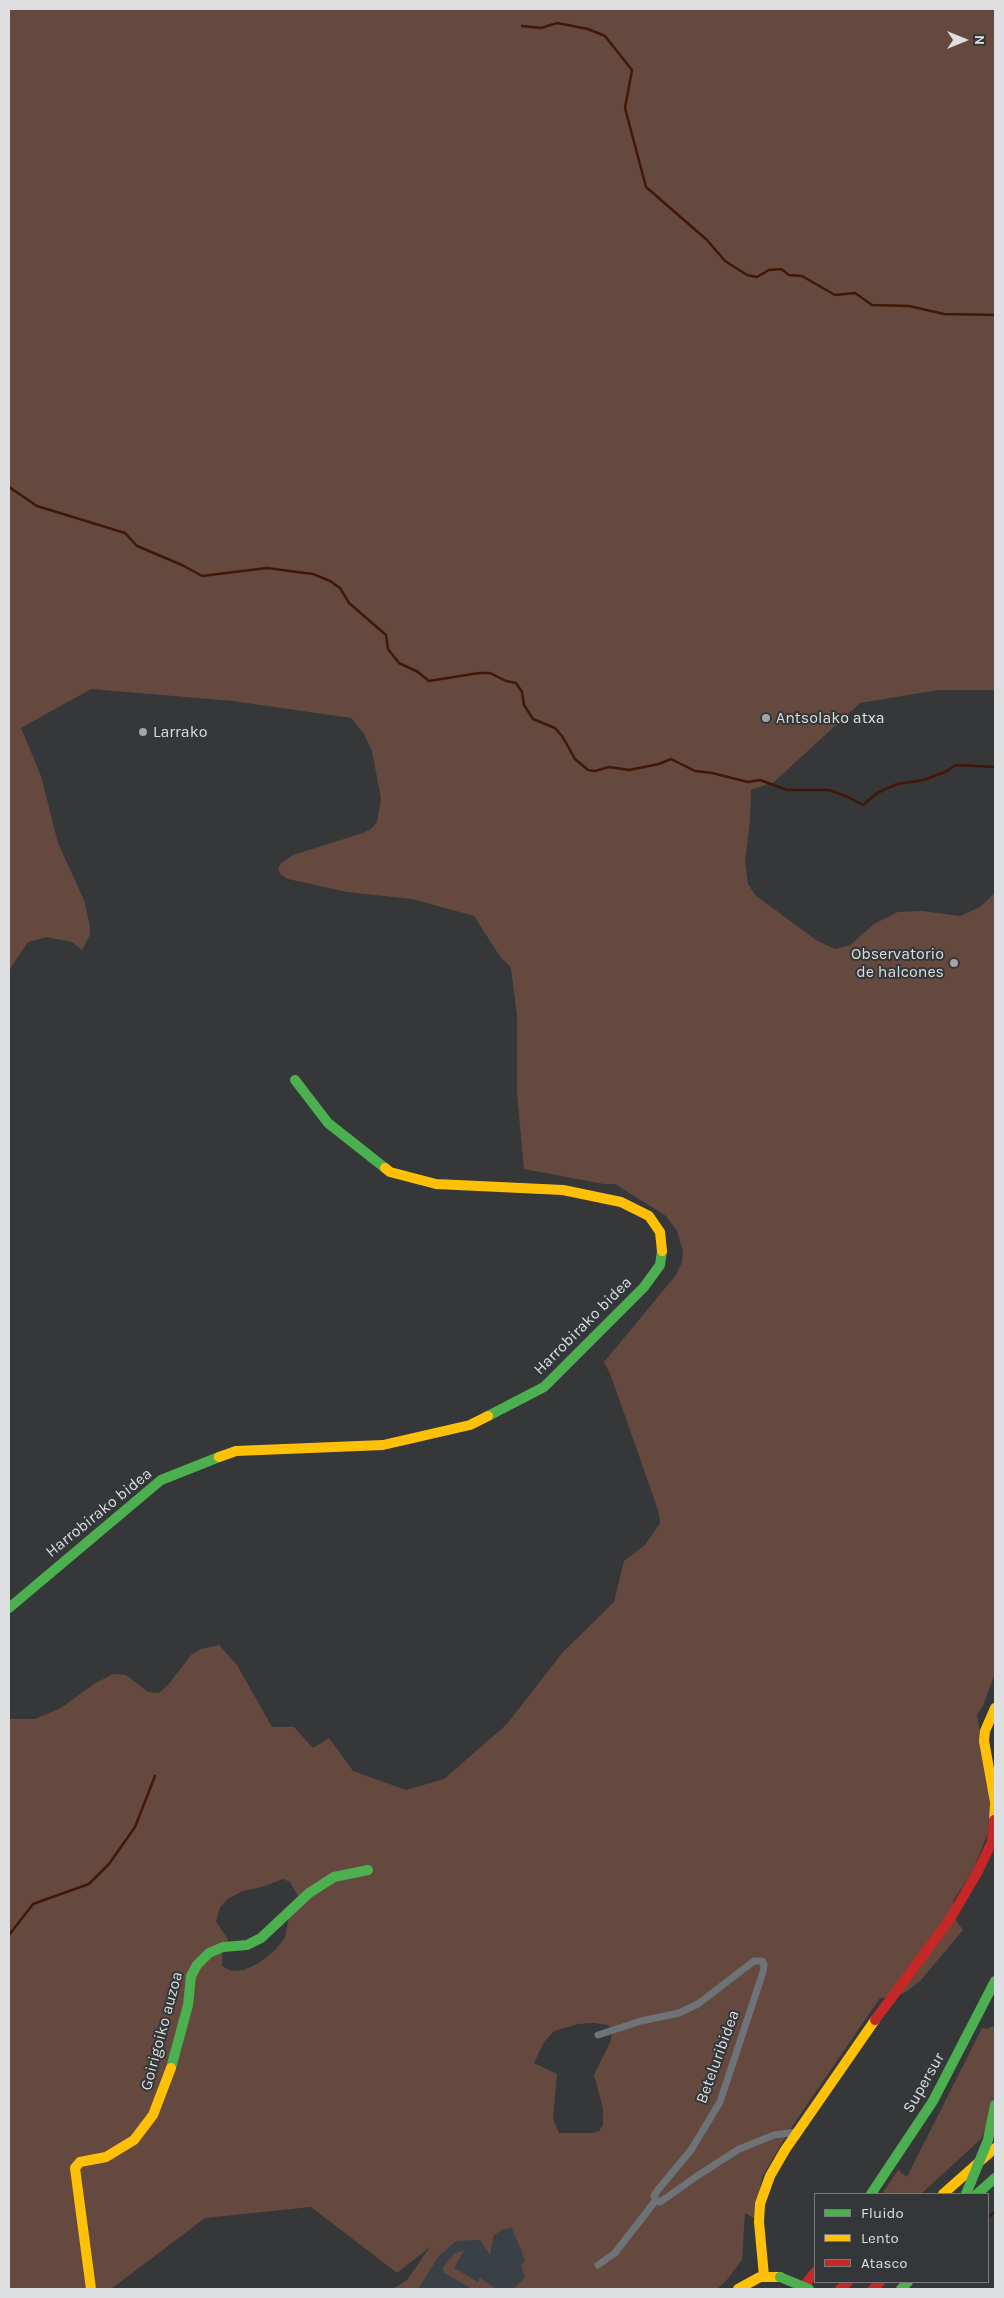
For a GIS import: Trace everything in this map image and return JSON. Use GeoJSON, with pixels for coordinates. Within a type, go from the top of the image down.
{"type":"FeatureCollection","features":[{"type":"Feature","properties":{"kind":"main road","name":"Harrobirako bidea"},"geometry":{"type":"LineString","coordinates":[[9,1608],[161,1480],[236,1450],[383,1445],[470,1425],[544,1387],[588,1346],[644,1286],[660,1265],[663,1246],[660,1232],[649,1216],[622,1202],[563,1190],[436,1184],[390,1172],[328,1123],[295,1080]]}},
{"type":"Feature","properties":{"kind":"main road"},"geometry":{"type":"LineString","coordinates":[[764,2276],[759,2222],[760,2204],[770,2176],[797,2132],[901,1983],[950,1919],[985,1858],[992,1842],[995,1802],[986,1750],[985,1731],[995,1708]]}},
{"type":"Feature","properties":{"kind":"main road","name":"Goirigoiko auzoa"},"geometry":{"type":"LineString","coordinates":[[91,2289],[75,2168],[80,2162],[106,2157],[122,2149],[134,2140],[153,2115],[172,2066],[188,2005],[191,1976],[197,1965],[209,1953],[223,1947],[247,1945],[261,1938],[309,1893],[334,1877],[368,1870]]}},
{"type":"Feature","properties":{"kind":"main road","name":"Supersur"},"geometry":{"type":"LineString","coordinates":[[872,2193],[934,2101],[995,1981]]}},
{"type":"Feature","properties":{"kind":"main road"},"geometry":{"type":"LineString","coordinates":[[966,2193],[988,2140],[995,2105]]}},
{"type":"Feature","properties":{"kind":"main road"},"geometry":{"type":"LineString","coordinates":[[944,2193],[995,2148]]}},
{"type":"Feature","properties":{"kind":"main road"},"geometry":{"type":"LineString","coordinates":[[978,2193],[995,2178]]}},
{"type":"Feature","properties":{"kind":"main road"},"geometry":{"type":"LineString","coordinates":[[802,2289],[814,2273]]}},
{"type":"Feature","properties":{"kind":"main road"},"geometry":{"type":"LineString","coordinates":[[738,2289],[764,2276],[780,2277],[809,2289]]}},
{"type":"Feature","properties":{"kind":"street","name":"Beteluribidea"},"geometry":{"type":"LineString","coordinates":[[598,2035],[641,2021],[679,2013],[698,2004],[754,1961],[762,1961],[764,1964],[720,2102],[691,2150],[657,2190],[654,2196],[656,2200]]}},
{"type":"Feature","properties":{"kind":"street"},"geometry":{"type":"LineString","coordinates":[[598,2265],[615,2253],[656,2200],[660,2202],[739,2149],[774,2135],[797,2132]]}},
{"type":"Feature","properties":{"kind":"shaded area"},"geometry":{"type":"Polygon","coordinates":[[[9,9],[995,9],[995,690],[938,690],[860,703],[774,782],[751,790],[750,821],[745,861],[748,884],[755,895],[816,940],[835,949],[850,945],[874,924],[898,912],[922,911],[960,916],[980,907],[995,893],[995,1673],[983,1706],[977,1715],[990,1792],[988,1833],[972,1872],[953,1901],[953,1916],[963,1930],[920,1981],[906,1992],[895,1997],[880,1998],[791,2128],[762,2177],[755,2219],[745,2213],[742,2260],[726,2281],[717,2289],[516,2289],[515,2287],[525,2278],[521,2266],[525,2260],[512,2228],[504,2229],[494,2235],[490,2255],[480,2240],[456,2241],[439,2256],[418,2289],[393,2289],[407,2280],[430,2247],[397,2273],[311,2207],[205,2218],[111,2289],[9,2289],[9,1719],[35,1719],[61,1708],[94,1684],[113,1674],[126,1675],[148,1692],[159,1693],[168,1685],[191,1655],[201,1649],[219,1645],[237,1665],[272,1727],[294,1727],[313,1748],[329,1738],[353,1771],[406,1790],[444,1779],[507,1724],[563,1652],[614,1602],[624,1561],[645,1545],[660,1523],[658,1510],[611,1376],[604,1362],[676,1275],[682,1262],[683,1252],[677,1231],[666,1216],[615,1184],[604,1184],[524,1169],[517,1094],[517,1016],[511,968],[499,955],[474,916],[412,899],[347,892],[288,879],[280,874],[278,869],[281,863],[293,855],[363,833],[371,829],[377,822],[381,799],[372,751],[364,734],[351,718],[233,701],[91,689],[21,728],[41,776],[58,843],[84,900],[90,926],[90,935],[82,950],[72,942],[47,937],[28,942],[9,970],[9,9]],[[283,1879],[262,1887],[243,1891],[229,1898],[220,1907],[216,1922],[228,1939],[222,1954],[222,1966],[232,1971],[244,1970],[259,1963],[275,1950],[285,1938],[289,1916],[299,1898],[290,1882],[283,1879]],[[594,2023],[578,2024],[554,2031],[544,2042],[534,2063],[557,2074],[553,2119],[559,2133],[592,2133],[599,2131],[603,2125],[603,2108],[594,2075],[611,2040],[612,2031],[608,2025],[594,2023]]]}},
{"type":"Feature","properties":{"kind":"shaded area"},"geometry":{"type":"Polygon","coordinates":[[[992,2026],[995,2027],[995,2113],[981,2139],[922,2193],[883,2193],[898,2170],[907,2177],[982,2028],[988,2029],[992,2026]]]}},
{"type":"Feature","properties":{"kind":"shaded area"},"geometry":{"type":"Polygon","coordinates":[[[476,2160],[573,2289],[393,2289],[407,2280],[423,2258],[476,2160]]]}},
{"type":"Feature","properties":{"kind":"shaded area"},"geometry":{"type":"Polygon","coordinates":[[[464,2250],[454,2268],[478,2282],[480,2278],[496,2289],[472,2289],[443,2272],[443,2267],[454,2254],[464,2250]]]}},
{"type":"Feature","properties":{"kind":"waterway"},"geometry":{"type":"LineString","coordinates":[[522,26],[541,28],[557,23],[588,29],[605,36],[632,70],[625,108],[646,187],[707,240],[725,261],[747,275],[757,277],[769,270],[781,269],[789,275],[802,276],[835,295],[855,293],[872,305],[909,306],[944,314],[995,315]]}},
{"type":"Feature","properties":{"kind":"waterway"},"geometry":{"type":"LineString","coordinates":[[9,487],[37,506],[125,533],[137,546],[182,565],[202,576],[267,568],[313,574],[330,581],[340,588],[349,603],[386,635],[388,649],[399,663],[418,672],[429,681],[490,673],[506,681],[516,683],[522,692],[524,705],[533,719],[555,728],[562,736],[575,759],[588,770],[595,771],[609,767],[629,770],[659,764],[671,759],[695,771],[748,782],[760,780],[787,790],[829,790],[863,805],[877,793],[897,784],[924,780],[945,772],[956,765],[995,767]]}},
{"type":"Feature","properties":{"kind":"waterway"},"geometry":{"type":"LineString","coordinates":[[9,1935],[33,1904],[89,1884],[109,1864],[135,1827],[155,1776]]}},
{"type":"Feature","properties":{"kind":"waterway"},"geometry":{"type":"LineString","coordinates":[[989,2216],[995,2212]]}},
{"type":"Feature","properties":{"kind":"traffic: fast"},"geometry":{"type":"LineString","coordinates":[[295,1080],[328,1123],[385,1168]]}},
{"type":"Feature","properties":{"kind":"traffic: fast"},"geometry":{"type":"LineString","coordinates":[[488,1416],[544,1387],[644,1287],[660,1265],[662,1251]]}},
{"type":"Feature","properties":{"kind":"traffic: fast"},"geometry":{"type":"LineString","coordinates":[[9,1608],[161,1480],[219,1457]]}},
{"type":"Feature","properties":{"kind":"traffic: fast"},"geometry":{"type":"LineString","coordinates":[[171,2068],[188,2005],[191,1976],[197,1965],[209,1953],[223,1947],[247,1945],[261,1938],[309,1893],[334,1877],[368,1870]]}},
{"type":"Feature","properties":{"kind":"traffic: fast"},"geometry":{"type":"LineString","coordinates":[[872,2193],[933,2101],[995,1981]]}},
{"type":"Feature","properties":{"kind":"traffic: fast"},"geometry":{"type":"LineString","coordinates":[[966,2193],[988,2140],[995,2105]]}},
{"type":"Feature","properties":{"kind":"traffic: fast"},"geometry":{"type":"LineString","coordinates":[[978,2193],[995,2178]]}},
{"type":"Feature","properties":{"kind":"traffic: fast"},"geometry":{"type":"LineString","coordinates":[[780,2277],[809,2289]]}},
{"type":"Feature","properties":{"kind":"traffic: fast"},"geometry":{"type":"LineString","coordinates":[[901,2289],[907,2283]]}},
{"type":"Feature","properties":{"kind":"traffic: slow"},"geometry":{"type":"LineString","coordinates":[[385,1168],[390,1172],[436,1184],[563,1190],[621,1202],[649,1216],[660,1232],[662,1251]]}},
{"type":"Feature","properties":{"kind":"traffic: slow"},"geometry":{"type":"LineString","coordinates":[[219,1457],[236,1451],[383,1445],[470,1425],[488,1416]]}},
{"type":"Feature","properties":{"kind":"traffic: slow"},"geometry":{"type":"LineString","coordinates":[[994,1820],[995,1802],[984,1741],[985,1731],[995,1708]]}},
{"type":"Feature","properties":{"kind":"traffic: slow"},"geometry":{"type":"LineString","coordinates":[[764,2276],[759,2222],[760,2204],[770,2176],[785,2150],[875,2020]]}},
{"type":"Feature","properties":{"kind":"traffic: slow"},"geometry":{"type":"LineString","coordinates":[[91,2289],[75,2168],[80,2162],[106,2157],[134,2140],[153,2115],[171,2068]]}},
{"type":"Feature","properties":{"kind":"traffic: slow"},"geometry":{"type":"LineString","coordinates":[[944,2193],[995,2148]]}},
{"type":"Feature","properties":{"kind":"traffic: slow"},"geometry":{"type":"LineString","coordinates":[[738,2289],[760,2277],[780,2277]]}},
{"type":"Feature","properties":{"kind":"traffic: jam"},"geometry":{"type":"LineString","coordinates":[[875,2020],[950,1919],[977,1873],[992,1842],[994,1820]]}},
{"type":"Feature","properties":{"kind":"traffic: jam"},"geometry":{"type":"LineString","coordinates":[[802,2289],[814,2273]]}},
{"type":"Feature","properties":{"kind":"traffic: jam"},"geometry":{"type":"LineString","coordinates":[[840,2289],[847,2283]]}},
{"type":"Feature","properties":{"kind":"traffic: jam"},"geometry":{"type":"LineString","coordinates":[[873,2289],[879,2283]]}},
{"type":"Feature","properties":{"kind":"place","name":"Antsolako atxa"},"geometry":{"type":"Point","coordinates":[766,718]}},
{"type":"Feature","properties":{"kind":"place","name":"Larrako"},"geometry":{"type":"Point","coordinates":[143,732]}},
{"type":"Feature","properties":{"kind":"place","name":"Observatorio de halcones"},"geometry":{"type":"Point","coordinates":[954,963]}}]}
